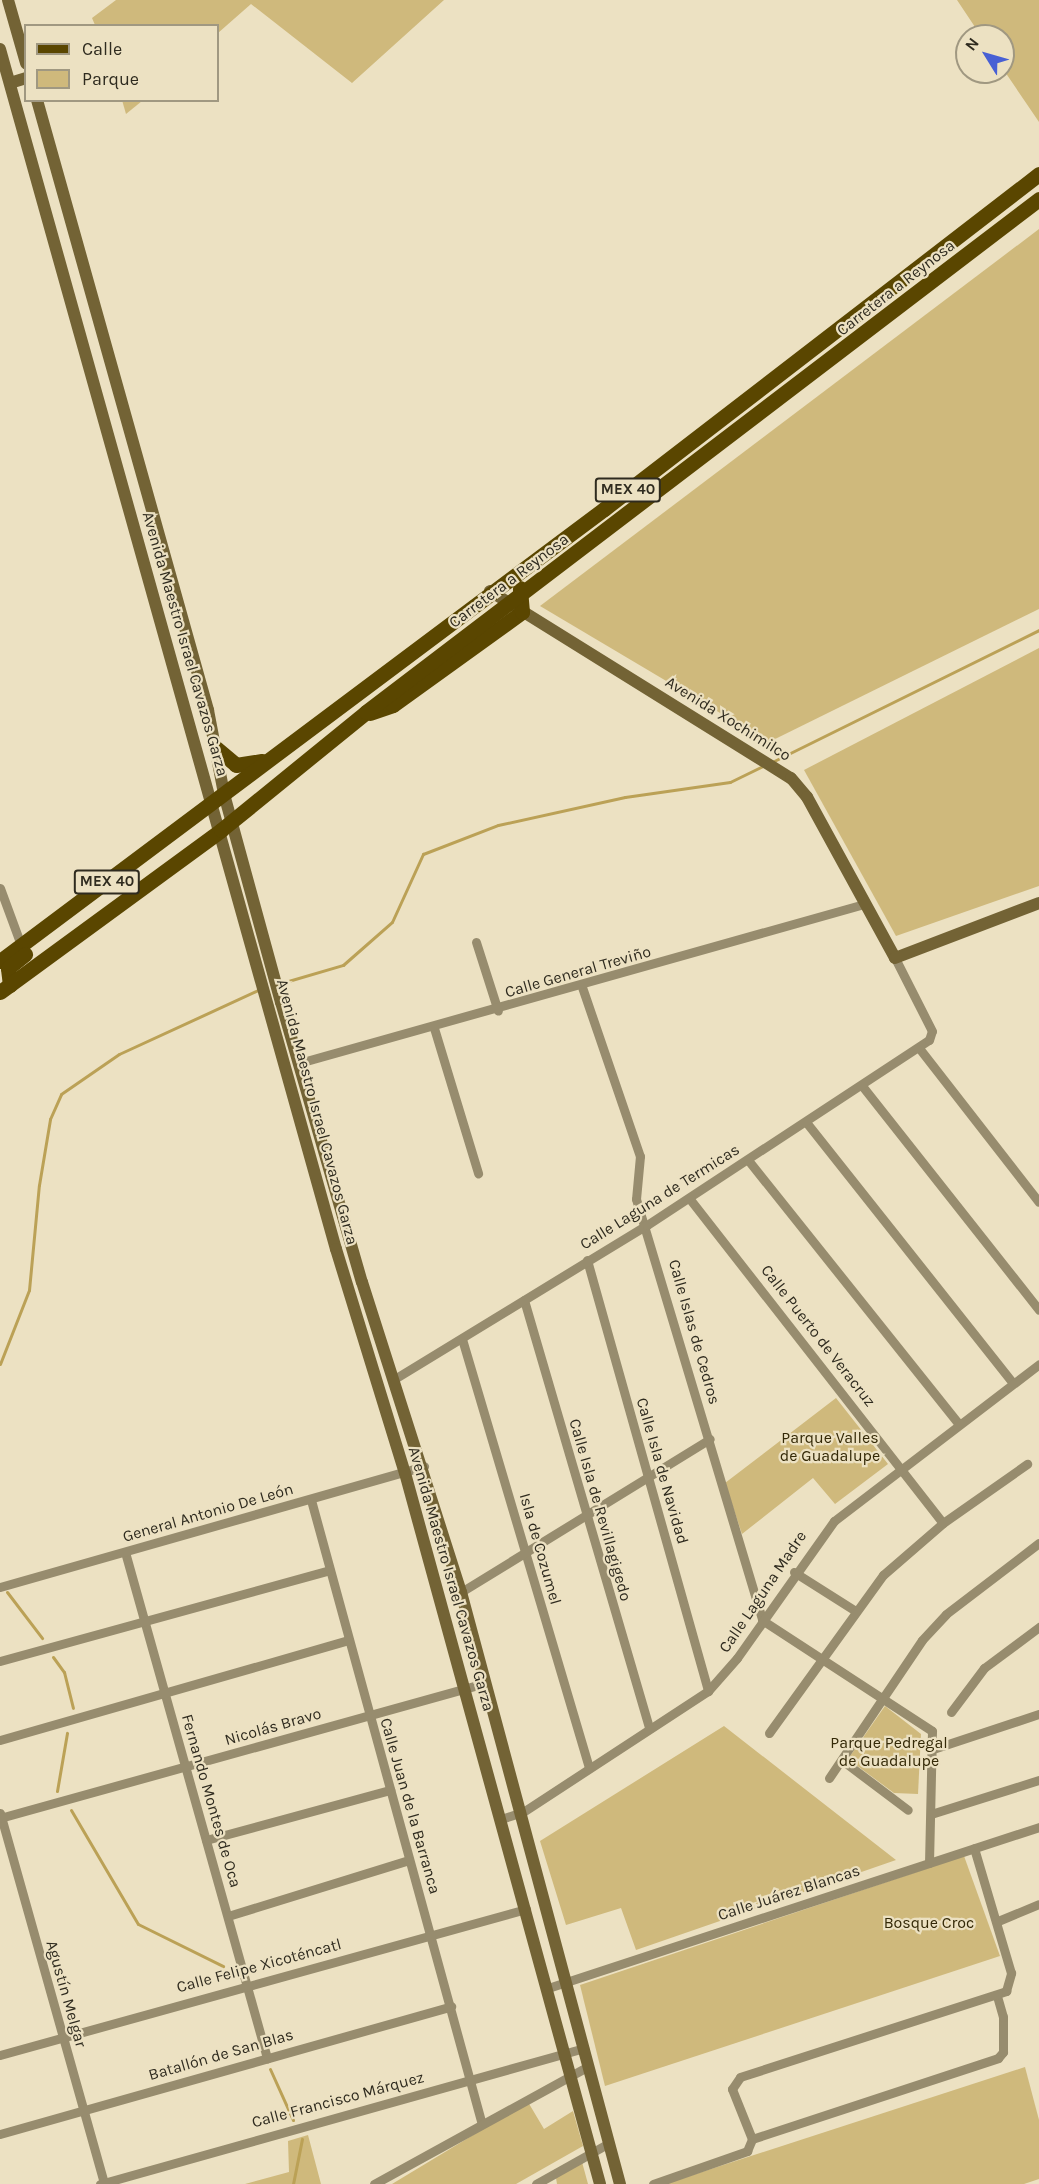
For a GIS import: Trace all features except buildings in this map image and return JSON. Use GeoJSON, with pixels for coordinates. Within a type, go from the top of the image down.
{"type":"FeatureCollection","features":[{"type":"Feature","properties":{"kind":"main road"},"geometry":{"type":"LineString","coordinates":[[8,0],[24,56]]}},
{"type":"Feature","properties":{"kind":"main road","name":"Avenida Maestro Israel Cavazos Garza"},"geometry":{"type":"LineString","coordinates":[[0,49],[227,826],[276,1002],[336,1249],[405,1473],[567,2053],[600,2184]]}},
{"type":"Feature","properties":{"kind":"main road"},"geometry":{"type":"LineString","coordinates":[[10,83],[24,79]]}},
{"type":"Feature","properties":{"kind":"main road","name":"Avenida Maestro Israel Cavazos Garza"},"geometry":{"type":"LineString","coordinates":[[38,102],[216,748],[219,798]]}},
{"type":"Feature","properties":{"kind":"main road"},"geometry":{"type":"LineString","coordinates":[[25,138],[46,132]]}},
{"type":"Feature","properties":{"kind":"main road","name":"Carretera a Reynosa"},"geometry":{"type":"LineString","coordinates":[[0,961],[219,798],[267,759],[490,591],[604,509],[1039,174]]}},
{"type":"Feature","properties":{"kind":"main road","name":"Carretera a Reynosa"},"geometry":{"type":"LineString","coordinates":[[5,988],[227,826],[366,712],[1039,199]]}},
{"type":"Feature","properties":{"kind":"main road"},"geometry":{"type":"LineString","coordinates":[[513,600],[526,581],[596,525],[604,509]]}},
{"type":"Feature","properties":{"kind":"main road"},"geometry":{"type":"LineString","coordinates":[[366,712],[385,710],[522,612],[513,600],[490,591]]}},
{"type":"Feature","properties":{"kind":"main road","name":"Avenida Xochimilco"},"geometry":{"type":"LineString","coordinates":[[522,612],[737,742],[791,778],[807,797],[895,958]]}},
{"type":"Feature","properties":{"kind":"main road"},"geometry":{"type":"LineString","coordinates":[[216,748],[236,765],[267,759]]}},
{"type":"Feature","properties":{"kind":"main road"},"geometry":{"type":"LineString","coordinates":[[5,988],[6,973],[12,964],[148,859],[166,838]]}},
{"type":"Feature","properties":{"kind":"main road"},"geometry":{"type":"LineString","coordinates":[[895,958],[1037,906]]}},
{"type":"Feature","properties":{"kind":"main road","name":"Avenida Maestro Israel Cavazos Garza"},"geometry":{"type":"LineString","coordinates":[[276,1002],[299,1063],[362,1282],[396,1378],[461,1592],[523,1812],[620,2184]]}},
{"type":"Feature","properties":{"kind":"street"},"geometry":{"type":"LineString","coordinates":[[0,888],[21,945]]}},
{"type":"Feature","properties":{"kind":"street","name":"Calle General Treviño"},"geometry":{"type":"LineString","coordinates":[[299,1063],[498,1011],[864,904]]}},
{"type":"Feature","properties":{"kind":"street"},"geometry":{"type":"LineString","coordinates":[[476,942],[498,1011]]}},
{"type":"Feature","properties":{"kind":"street","name":"Avenida Xochimilco"},"geometry":{"type":"LineString","coordinates":[[895,958],[933,1034]]}},
{"type":"Feature","properties":{"kind":"street","name":"Calle Islas de Cedros"},"geometry":{"type":"LineString","coordinates":[[582,987],[640,1156],[635,1192],[762,1620]]}},
{"type":"Feature","properties":{"kind":"street"},"geometry":{"type":"LineString","coordinates":[[434,1028],[478,1173]]}},
{"type":"Feature","properties":{"kind":"street","name":"Calle Laguna de Termicas"},"geometry":{"type":"LineString","coordinates":[[396,1378],[646,1225],[863,1087],[919,1048],[933,1034]]}},
{"type":"Feature","properties":{"kind":"street"},"geometry":{"type":"LineString","coordinates":[[919,1048],[1039,1202]]}},
{"type":"Feature","properties":{"kind":"street"},"geometry":{"type":"LineString","coordinates":[[863,1087],[1039,1310]]}},
{"type":"Feature","properties":{"kind":"street"},"geometry":{"type":"LineString","coordinates":[[806,1122],[1013,1383]]}},
{"type":"Feature","properties":{"kind":"street"},"geometry":{"type":"LineString","coordinates":[[748,1160],[959,1424]]}},
{"type":"Feature","properties":{"kind":"street","name":"Calle Puerto de Veracruz"},"geometry":{"type":"LineString","coordinates":[[689,1198],[903,1468],[943,1523]]}},
{"type":"Feature","properties":{"kind":"street","name":"Calle Isla de Navidad"},"geometry":{"type":"LineString","coordinates":[[587,1260],[708,1691]]}},
{"type":"Feature","properties":{"kind":"street","name":"Calle Isla de Revillagigedo"},"geometry":{"type":"LineString","coordinates":[[524,1300],[649,1728]]}},
{"type":"Feature","properties":{"kind":"street","name":"Isla de Cozumel"},"geometry":{"type":"LineString","coordinates":[[462,1339],[589,1768]]}},
{"type":"Feature","properties":{"kind":"street","name":"Calle Laguna Madre"},"geometry":{"type":"LineString","coordinates":[[501,1819],[523,1812],[708,1691],[834,1521],[1039,1364]]}},
{"type":"Feature","properties":{"kind":"street"},"geometry":{"type":"LineString","coordinates":[[461,1592],[710,1439]]}},
{"type":"Feature","properties":{"kind":"street"},"geometry":{"type":"LineString","coordinates":[[768,1733],[854,1610],[883,1575],[943,1523],[1027,1464]]}},
{"type":"Feature","properties":{"kind":"street","name":"General Antonio De León"},"geometry":{"type":"LineString","coordinates":[[0,1587],[424,1466]]}},
{"type":"Feature","properties":{"kind":"street","name":"Calle Juan de la Barranca"},"geometry":{"type":"LineString","coordinates":[[311,1500],[482,2121]]}},
{"type":"Feature","properties":{"kind":"street"},"geometry":{"type":"LineString","coordinates":[[829,1778],[843,1761],[885,1696],[946,1614],[1039,1543]]}},
{"type":"Feature","properties":{"kind":"street","name":"Fernando Montes de Oca"},"geometry":{"type":"LineString","coordinates":[[125,1552],[267,2058]]}},
{"type":"Feature","properties":{"kind":"street"},"geometry":{"type":"LineString","coordinates":[[0,1661],[330,1570]]}},
{"type":"Feature","properties":{"kind":"street"},"geometry":{"type":"LineString","coordinates":[[794,1572],[854,1610]]}},
{"type":"Feature","properties":{"kind":"street"},"geometry":{"type":"LineString","coordinates":[[762,1620],[824,1656],[929,1726],[933,1749],[929,1863]]}},
{"type":"Feature","properties":{"kind":"street"},"geometry":{"type":"LineString","coordinates":[[951,1712],[984,1668],[1039,1627]]}},
{"type":"Feature","properties":{"kind":"street"},"geometry":{"type":"LineString","coordinates":[[0,1740],[349,1640]]}},
{"type":"Feature","properties":{"kind":"street","name":"Nicolás Bravo"},"geometry":{"type":"LineString","coordinates":[[0,1816],[185,1768],[485,1683]]}},
{"type":"Feature","properties":{"kind":"street"},"geometry":{"type":"LineString","coordinates":[[933,1749],[1039,1714]]}},
{"type":"Feature","properties":{"kind":"street"},"geometry":{"type":"LineString","coordinates":[[843,1761],[908,1810]]}},
{"type":"Feature","properties":{"kind":"street"},"geometry":{"type":"LineString","coordinates":[[931,1814],[1039,1780]]}},
{"type":"Feature","properties":{"kind":"street"},"geometry":{"type":"LineString","coordinates":[[206,1840],[390,1790]]}},
{"type":"Feature","properties":{"kind":"street","name":"Agustín Melgar"},"geometry":{"type":"LineString","coordinates":[[0,1816],[103,2184]]}},
{"type":"Feature","properties":{"kind":"street","name":"Calle Juárez Blancas"},"geometry":{"type":"LineString","coordinates":[[548,1988],[1039,1827]]}},
{"type":"Feature","properties":{"kind":"street"},"geometry":{"type":"LineString","coordinates":[[752,2139],[732,2089],[740,2077],[998,1996],[1012,1980],[998,1921],[974,1848]]}},
{"type":"Feature","properties":{"kind":"street"},"geometry":{"type":"LineString","coordinates":[[228,1916],[409,1860]]}},
{"type":"Feature","properties":{"kind":"street"},"geometry":{"type":"LineString","coordinates":[[998,1921],[1039,1904]]}},
{"type":"Feature","properties":{"kind":"street","name":"Calle Felipe Xicoténcatl"},"geometry":{"type":"LineString","coordinates":[[0,2055],[526,1909]]}},
{"type":"Feature","properties":{"kind":"street"},"geometry":{"type":"LineString","coordinates":[[653,2184],[734,2159],[752,2139],[998,2058],[1003,2052],[1003,2016],[998,1996]]}},
{"type":"Feature","properties":{"kind":"street","name":"Batallón de San Blas"},"geometry":{"type":"LineString","coordinates":[[0,2134],[451,2006]]}},
{"type":"Feature","properties":{"kind":"street","name":"Calle Francisco Márquez"},"geometry":{"type":"LineString","coordinates":[[103,2184],[584,2048]]}},
{"type":"Feature","properties":{"kind":"street"},"geometry":{"type":"LineString","coordinates":[[374,2184],[571,2071],[589,2066]]}},
{"type":"Feature","properties":{"kind":"street"},"geometry":{"type":"LineString","coordinates":[[536,2184],[609,2143]]}},
{"type":"Feature","properties":{"kind":"green space"},"geometry":{"type":"Polygon","coordinates":[[[116,0],[444,0],[352,83],[251,4],[219,32],[219,24],[95,24],[92,18],[116,0]]]}},
{"type":"Feature","properties":{"kind":"green space"},"geometry":{"type":"Polygon","coordinates":[[[957,0],[1039,0],[1039,122],[1013,84],[1015,84],[1015,24],[973,24],[957,0]]]}},
{"type":"Feature","properties":{"kind":"green space"},"geometry":{"type":"Polygon","coordinates":[[[123,102],[141,102],[126,114],[123,102]]]}},
{"type":"Feature","properties":{"kind":"green space"},"geometry":{"type":"Polygon","coordinates":[[[1039,229],[1039,609],[769,742],[540,606],[1039,229]]]}},
{"type":"Feature","properties":{"kind":"green space"},"geometry":{"type":"Polygon","coordinates":[[[1039,648],[1039,886],[896,936],[804,770],[1039,648]]]}},
{"type":"Feature","properties":{"kind":"green space","name":"Parque Valles de Guadalupe"},"geometry":{"type":"Polygon","coordinates":[[[836,1398],[888,1464],[835,1504],[813,1478],[742,1534],[725,1483],[836,1398]]]}},
{"type":"Feature","properties":{"kind":"green space","name":"Parque Pedregal de Guadalupe"},"geometry":{"type":"Polygon","coordinates":[[[885,1706],[921,1734],[918,1794],[894,1793],[848,1759],[885,1706]]]}},
{"type":"Feature","properties":{"kind":"green space"},"geometry":{"type":"Polygon","coordinates":[[[724,1726],[896,1860],[636,1950],[621,1908],[566,1925],[540,1841],[724,1726]]]}},
{"type":"Feature","properties":{"kind":"green space","name":"Bosque Croc"},"geometry":{"type":"Polygon","coordinates":[[[964,1856],[1000,1956],[605,2086],[580,1985],[964,1856]]]}},
{"type":"Feature","properties":{"kind":"green space"},"geometry":{"type":"Polygon","coordinates":[[[1025,2067],[1039,2120],[1039,2179],[1024,2184],[665,2184],[1025,2067]]]}},
{"type":"Feature","properties":{"kind":"green space"},"geometry":{"type":"Polygon","coordinates":[[[528,2102],[544,2129],[573,2111],[583,2146],[516,2184],[392,2184],[528,2102]]]}},
{"type":"Feature","properties":{"kind":"green space"},"geometry":{"type":"Polygon","coordinates":[[[308,2135],[321,2184],[245,2184],[289,2172],[288,2141],[308,2135]]]}},
{"type":"Feature","properties":{"kind":"green space"},"geometry":{"type":"Polygon","coordinates":[[[582,2162],[588,2184],[557,2184],[556,2178],[582,2162]]]}},
{"type":"Feature","properties":{"kind":"waterway"},"geometry":{"type":"LineString","coordinates":[[772,762],[1039,630]]}},
{"type":"Feature","properties":{"kind":"waterway"},"geometry":{"type":"LineString","coordinates":[[278,984],[343,965],[392,922],[423,854],[498,825],[625,797],[730,782],[763,766]]}},
{"type":"Feature","properties":{"kind":"waterway"},"geometry":{"type":"LineString","coordinates":[[0,1364],[29,1290],[39,1185],[50,1119],[61,1094],[119,1054],[260,989]]}},
{"type":"Feature","properties":{"kind":"waterway"},"geometry":{"type":"LineString","coordinates":[[7,1592],[42,1638]]}},
{"type":"Feature","properties":{"kind":"waterway"},"geometry":{"type":"LineString","coordinates":[[53,1657],[64,1672],[73,1708]]}},
{"type":"Feature","properties":{"kind":"waterway"},"geometry":{"type":"LineString","coordinates":[[57,1791],[67,1733]]}},
{"type":"Feature","properties":{"kind":"waterway"},"geometry":{"type":"LineString","coordinates":[[71,1810],[138,1924],[223,1966]]}},
{"type":"Feature","properties":{"kind":"waterway"},"geometry":{"type":"LineString","coordinates":[[270,2069],[293,2120]]}},
{"type":"Feature","properties":{"kind":"waterway"},"geometry":{"type":"LineString","coordinates":[[293,2184],[302,2139]]}}]}
